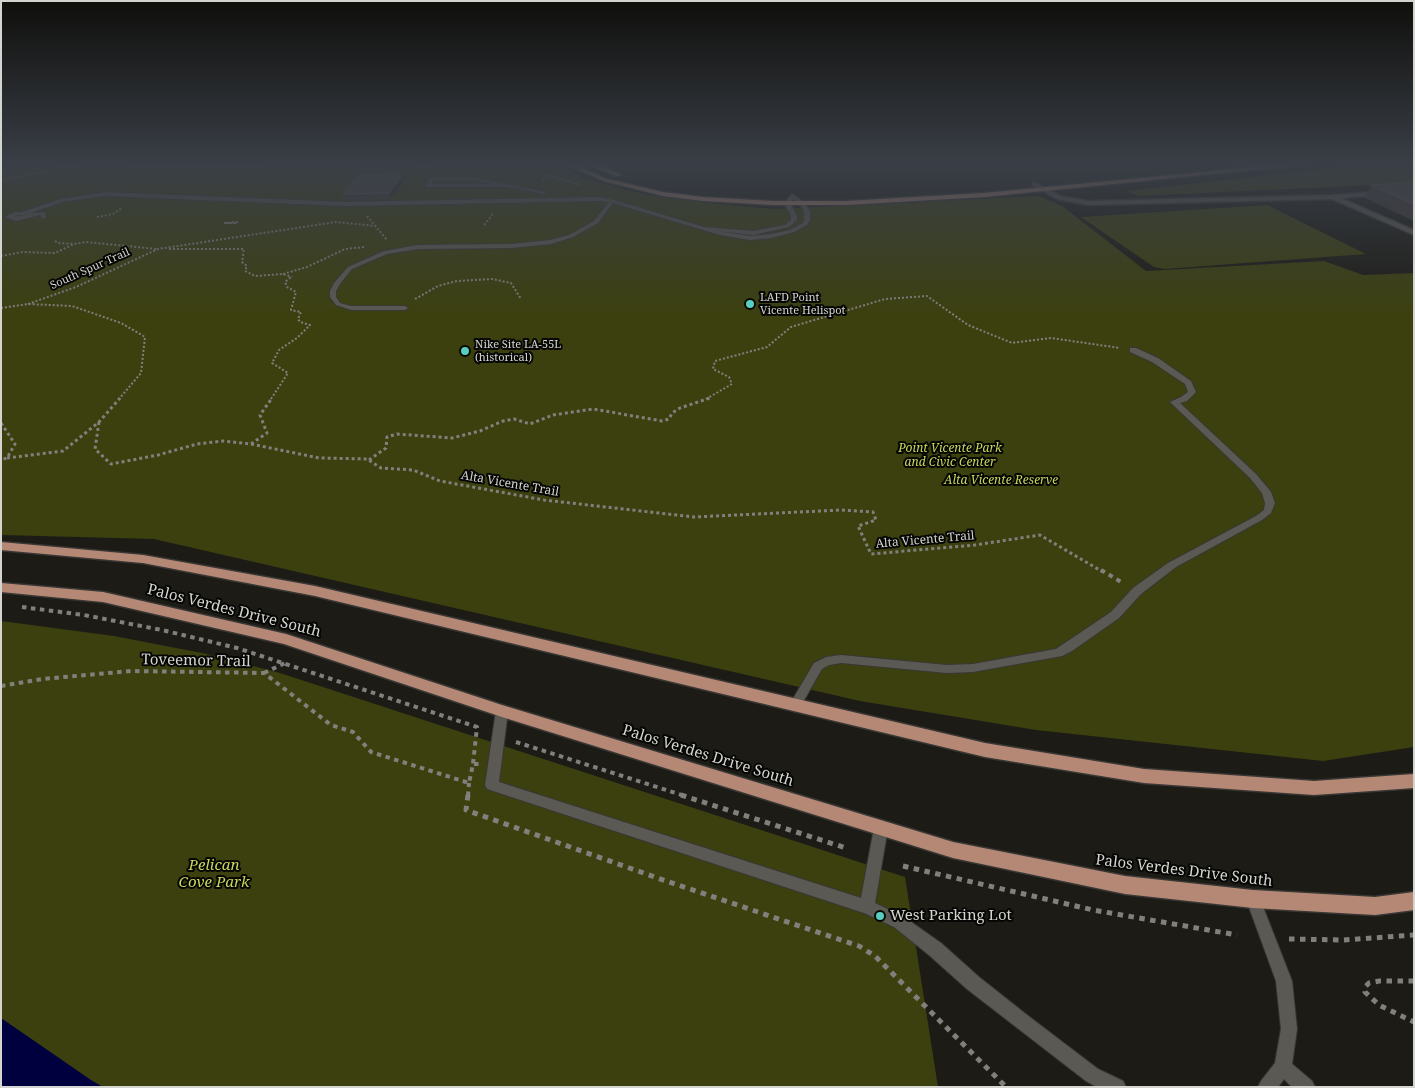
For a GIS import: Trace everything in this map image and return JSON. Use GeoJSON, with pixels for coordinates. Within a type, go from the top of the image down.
{"type":"FeatureCollection","features":[{"type":"Feature","properties":{"kind":"main road"},"geometry":{"type":"LineString","coordinates":[[1,546],[143,558],[315,591],[985,750],[1144,776],[1314,788],[1414,781]]}},
{"type":"Feature","properties":{"kind":"main road","name":"Palos Verdes Drive South"},"geometry":{"type":"LineString","coordinates":[[1,587],[102,597],[286,639],[502,712],[953,850],[1125,885],[1253,899],[1375,906],[1414,901]]}},
{"type":"Feature","properties":{"kind":"street"},"geometry":{"type":"LineString","coordinates":[[1371,214],[1414,233]]}},
{"type":"Feature","properties":{"kind":"lane"},"geometry":{"type":"LineString","coordinates":[[405,308],[351,308],[338,304],[333,297],[333,291],[336,283],[350,268],[376,255],[418,246],[512,246],[551,242],[571,236],[596,222],[602,214]]}},
{"type":"Feature","properties":{"kind":"lane"},"geometry":{"type":"LineString","coordinates":[[656,214],[722,234],[760,237],[782,234],[800,227],[807,220],[806,214]]}},
{"type":"Feature","properties":{"kind":"lane"},"geometry":{"type":"LineString","coordinates":[[704,228],[753,233],[778,229],[787,226],[794,220],[793,214]]}},
{"type":"Feature","properties":{"kind":"lane"},"geometry":{"type":"LineString","coordinates":[[796,704],[818,666],[826,661],[850,660],[947,668],[973,668],[1058,653],[1068,648],[1115,614],[1137,591],[1172,565],[1259,518],[1268,511],[1270,503],[1266,492],[1253,476],[1174,402],[1184,399],[1192,392],[1188,384],[1155,360],[1133,350]]}},
{"type":"Feature","properties":{"kind":"lane"},"geometry":{"type":"LineString","coordinates":[[502,712],[492,785],[867,907],[899,922],[1092,1075],[1117,1087]]}},
{"type":"Feature","properties":{"kind":"lane"},"geometry":{"type":"LineString","coordinates":[[867,907],[881,828]]}},
{"type":"Feature","properties":{"kind":"lane"},"geometry":{"type":"LineString","coordinates":[[1253,899],[1284,981],[1289,1029],[1284,1067],[1267,1087]]}},
{"type":"Feature","properties":{"kind":"lane"},"geometry":{"type":"LineString","coordinates":[[1284,1067],[1306,1087]]}},
{"type":"Feature","properties":{"kind":"path"},"geometry":{"type":"LineString","coordinates":[[97,217],[113,214]]}},
{"type":"Feature","properties":{"kind":"path"},"geometry":{"type":"LineString","coordinates":[[366,214],[395,250]]}},
{"type":"Feature","properties":{"kind":"path"},"geometry":{"type":"LineString","coordinates":[[158,249],[336,222],[376,226]]}},
{"type":"Feature","properties":{"kind":"path"},"geometry":{"type":"LineString","coordinates":[[56,240],[58,243],[74,244],[86,242],[158,249],[244,249],[242,262],[247,266],[245,272],[255,276],[283,274],[307,267],[345,249],[390,244]]}},
{"type":"Feature","properties":{"kind":"path"},"geometry":{"type":"LineString","coordinates":[[1,256],[22,252],[55,253],[74,244]]}},
{"type":"Feature","properties":{"kind":"path","name":"South Spur Trail"},"geometry":{"type":"LineString","coordinates":[[28,304],[76,287],[158,249]]}},
{"type":"Feature","properties":{"kind":"path"},"geometry":{"type":"LineString","coordinates":[[251,444],[267,433],[260,415],[288,373],[272,363],[278,350],[297,338],[310,325],[300,322],[298,319],[300,312],[291,310],[296,292],[287,287],[285,282],[292,277],[283,274]]}},
{"type":"Feature","properties":{"kind":"path"},"geometry":{"type":"LineString","coordinates":[[405,308],[418,296],[438,286],[457,281],[492,279],[511,283],[521,299]]}},
{"type":"Feature","properties":{"kind":"path"},"geometry":{"type":"LineString","coordinates":[[369,460],[386,448],[387,438],[397,434],[452,438],[480,431],[503,421],[514,419],[530,424],[553,415],[593,409],[662,422],[669,419],[672,413],[680,408],[714,396],[732,384],[729,377],[712,370],[715,362],[722,358],[767,347],[791,327],[885,299],[927,296],[968,325],[1012,343],[1051,338],[1133,350]]}},
{"type":"Feature","properties":{"kind":"path"},"geometry":{"type":"LineString","coordinates":[[1,308],[28,304],[72,306],[121,323],[145,337],[141,373],[98,422],[63,452],[1,460]]}},
{"type":"Feature","properties":{"kind":"path","name":"Alta Vicente Trail"},"geometry":{"type":"LineString","coordinates":[[98,422],[96,449],[111,464],[158,455],[197,444],[223,441],[251,444],[319,458],[369,460],[381,468],[413,470],[440,480],[544,500],[694,517],[841,510],[873,512],[876,520],[858,526],[871,554],[975,545],[1040,535],[1137,591]]}},
{"type":"Feature","properties":{"kind":"path"},"geometry":{"type":"LineString","coordinates":[[1,423],[15,444],[7,458]]}},
{"type":"Feature","properties":{"kind":"path"},"geometry":{"type":"LineString","coordinates":[[20,607],[84,615],[162,630],[236,648],[478,728],[466,810],[666,881],[859,946],[875,956],[1006,1087]]}},
{"type":"Feature","properties":{"kind":"path"},"geometry":{"type":"LineString","coordinates":[[264,673],[285,663]]}},
{"type":"Feature","properties":{"kind":"path","name":"Toveemor Trail"},"geometry":{"type":"LineString","coordinates":[[1,686],[42,679],[131,672],[264,673],[331,725],[353,732],[371,752],[469,783]]}},
{"type":"Feature","properties":{"kind":"path"},"geometry":{"type":"LineString","coordinates":[[516,742],[846,848]]}},
{"type":"Feature","properties":{"kind":"path"},"geometry":{"type":"LineString","coordinates":[[473,764],[494,766]]}},
{"type":"Feature","properties":{"kind":"path"},"geometry":{"type":"LineString","coordinates":[[903,866],[1093,910],[1237,935]]}},
{"type":"Feature","properties":{"kind":"path"},"geometry":{"type":"LineString","coordinates":[[1289,939],[1344,940],[1414,935]]}},
{"type":"Feature","properties":{"kind":"path"},"geometry":{"type":"LineString","coordinates":[[1414,981],[1379,981],[1369,983],[1365,987],[1365,992],[1379,1005],[1414,1022]]}},
{"type":"Feature","properties":{"kind":"green space","name":"Alta Vicente Reserve"},"geometry":{"type":"Polygon","coordinates":[[[1,214],[1072,214],[1146,271],[1324,261],[1363,275],[1414,273],[1414,747],[1323,761],[1036,730],[860,701],[154,539],[1,535],[1,214]]]}},
{"type":"Feature","properties":{"kind":"green space"},"geometry":{"type":"Polygon","coordinates":[[[1131,214],[1285,214],[1366,254],[1164,269],[1154,267],[1081,217],[1131,214]]]}},
{"type":"Feature","properties":{"kind":"green space","name":"Pelican Cove Park"},"geometry":{"type":"Polygon","coordinates":[[[1,621],[114,636],[207,654],[280,673],[905,877],[938,1087],[1,1087],[1,621]]]}},
{"type":"Feature","properties":{"kind":"shaded area"},"geometry":{"type":"Polygon","coordinates":[[[1,1018],[91,1080],[103,1087],[1,1087],[1,1018]]]}},
{"type":"Feature","properties":{"kind":"place","name":"LAFD Point Vicente Helispot"},"geometry":{"type":"Point","coordinates":[750,304]}},
{"type":"Feature","properties":{"kind":"place","name":"Nike Site LA-55L (historical)"},"geometry":{"type":"Point","coordinates":[465,351]}},
{"type":"Feature","properties":{"kind":"place","name":"West Parking Lot"},"geometry":{"type":"Point","coordinates":[880,916]}},
{"type":"Feature","properties":{"kind":"park label","name":"Point Vicente Park and Civic Center"},"geometry":{"type":"Point","coordinates":[950,456]}}]}
